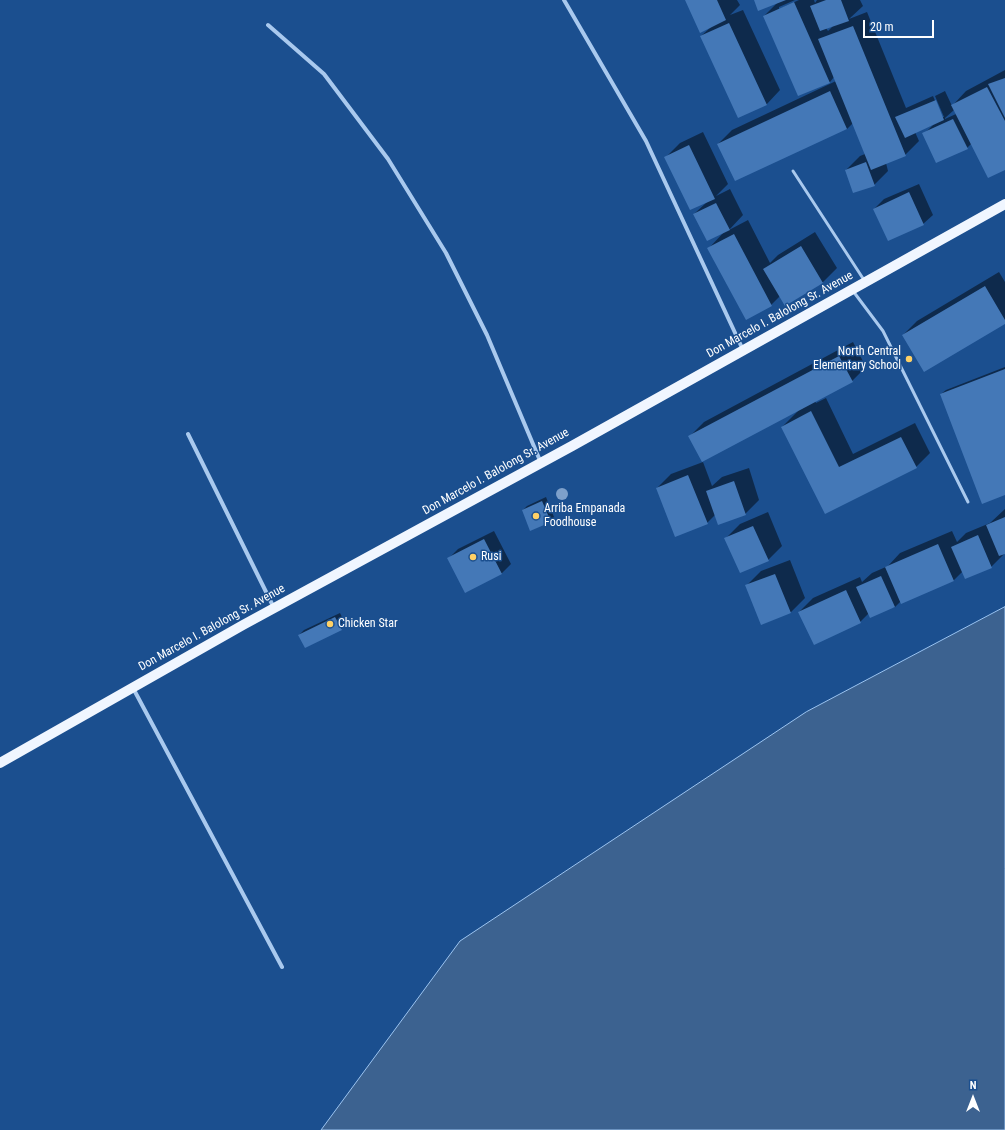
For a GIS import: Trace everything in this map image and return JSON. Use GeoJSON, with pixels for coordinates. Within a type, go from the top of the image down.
{"type":"FeatureCollection","features":[{"type":"Feature","properties":{"kind":"main road","name":"Don Marcelo I. Balolong Sr. Avenue"},"geometry":{"type":"LineString","coordinates":[[0,763],[274,608],[541,463],[1005,204]]}},
{"type":"Feature","properties":{"kind":"street"},"geometry":{"type":"LineString","coordinates":[[564,0],[646,141],[744,350]]}},
{"type":"Feature","properties":{"kind":"street"},"geometry":{"type":"LineString","coordinates":[[268,25],[324,74],[388,159],[446,253],[486,335],[541,463]]}},
{"type":"Feature","properties":{"kind":"street"},"geometry":{"type":"LineString","coordinates":[[188,434],[274,608]]}},
{"type":"Feature","properties":{"kind":"street"},"geometry":{"type":"LineString","coordinates":[[133,688],[282,967]]}},
{"type":"Feature","properties":{"kind":"lane"},"geometry":{"type":"LineString","coordinates":[[793,171],[866,282]]}},
{"type":"Feature","properties":{"kind":"lane"},"geometry":{"type":"LineString","coordinates":[[852,290],[883,331],[968,502]]}},
{"type":"Feature","properties":{"kind":"water"},"geometry":{"type":"Polygon","coordinates":[[[1005,607],[1005,1130],[321,1130],[460,941],[806,712],[1005,607]]]}},
{"type":"Feature","properties":{"kind":"building"},"geometry":{"type":"Polygon","coordinates":[[[685,0],[717,0],[726,20],[700,33],[685,0]]]}},
{"type":"Feature","properties":{"kind":"building"},"geometry":{"type":"Polygon","coordinates":[[[754,0],[786,0],[758,11],[754,0]]]}},
{"type":"Feature","properties":{"kind":"building"},"geometry":{"type":"Polygon","coordinates":[[[826,0],[841,0],[849,21],[820,31],[810,6],[826,0]]]}},
{"type":"Feature","properties":{"kind":"building"},"geometry":{"type":"Polygon","coordinates":[[[794,2],[830,83],[798,96],[763,16],[794,2]]]}},
{"type":"Feature","properties":{"kind":"building"},"geometry":{"type":"Polygon","coordinates":[[[729,23],[767,105],[738,118],[700,36],[729,23]]]}},
{"type":"Feature","properties":{"kind":"building"},"geometry":{"type":"Polygon","coordinates":[[[853,26],[906,156],[871,170],[818,39],[853,26]]]}},
{"type":"Feature","properties":{"kind":"building"},"geometry":{"type":"Polygon","coordinates":[[[1005,78],[1005,118],[988,84],[1005,78]]]}},
{"type":"Feature","properties":{"kind":"building"},"geometry":{"type":"Polygon","coordinates":[[[987,87],[1005,121],[1005,170],[988,178],[951,105],[987,87]]]}},
{"type":"Feature","properties":{"kind":"building"},"geometry":{"type":"Polygon","coordinates":[[[830,91],[847,129],[735,181],[717,144],[830,91]]]}},
{"type":"Feature","properties":{"kind":"building"},"geometry":{"type":"Polygon","coordinates":[[[936,100],[944,120],[905,138],[895,117],[936,100]]]}},
{"type":"Feature","properties":{"kind":"building"},"geometry":{"type":"Polygon","coordinates":[[[953,119],[968,149],[936,163],[922,133],[953,119]]]}},
{"type":"Feature","properties":{"kind":"building"},"geometry":{"type":"Polygon","coordinates":[[[689,145],[715,199],[690,210],[664,157],[689,145]]]}},
{"type":"Feature","properties":{"kind":"building"},"geometry":{"type":"Polygon","coordinates":[[[866,162],[875,186],[853,193],[845,170],[866,162]]]}},
{"type":"Feature","properties":{"kind":"building"},"geometry":{"type":"Polygon","coordinates":[[[909,192],[924,225],[888,241],[873,209],[909,192]]]}},
{"type":"Feature","properties":{"kind":"building"},"geometry":{"type":"Polygon","coordinates":[[[716,203],[730,230],[707,241],[693,214],[716,203]]]}},
{"type":"Feature","properties":{"kind":"building"},"geometry":{"type":"Polygon","coordinates":[[[734,234],[772,306],[746,320],[707,248],[734,234]]]}},
{"type":"Feature","properties":{"kind":"building"},"geometry":{"type":"Polygon","coordinates":[[[801,246],[823,283],[785,306],[763,269],[801,246]]]}},
{"type":"Feature","properties":{"kind":"building"},"geometry":{"type":"Polygon","coordinates":[[[985,286],[1005,320],[1005,324],[924,372],[902,335],[985,286]]]}},
{"type":"Feature","properties":{"kind":"building"},"geometry":{"type":"Polygon","coordinates":[[[839,356],[853,382],[702,462],[688,436],[839,356]]]}},
{"type":"Feature","properties":{"kind":"building"},"geometry":{"type":"Polygon","coordinates":[[[1005,369],[1005,495],[982,504],[940,394],[1005,369]]]}},
{"type":"Feature","properties":{"kind":"building"},"geometry":{"type":"Polygon","coordinates":[[[811,411],[839,467],[901,437],[917,468],[825,514],[781,427],[811,411]]]}},
{"type":"Feature","properties":{"kind":"building"},"geometry":{"type":"Polygon","coordinates":[[[688,475],[708,524],[675,537],[656,488],[688,475]]]}},
{"type":"Feature","properties":{"kind":"building"},"geometry":{"type":"Polygon","coordinates":[[[734,481],[746,515],[718,525],[706,491],[734,481]]]}},
{"type":"Feature","properties":{"kind":"building"},"geometry":{"type":"Polygon","coordinates":[[[542,501],[551,522],[530,531],[522,510],[542,501]]]}},
{"type":"Feature","properties":{"kind":"building"},"geometry":{"type":"Polygon","coordinates":[[[1005,517],[1005,554],[999,556],[986,525],[1005,517]]]}},
{"type":"Feature","properties":{"kind":"building"},"geometry":{"type":"Polygon","coordinates":[[[753,526],[769,561],[740,573],[724,538],[753,526]]]}},
{"type":"Feature","properties":{"kind":"building"},"geometry":{"type":"Polygon","coordinates":[[[978,535],[992,568],[965,579],[951,547],[978,535]]]}},
{"type":"Feature","properties":{"kind":"building"},"geometry":{"type":"Polygon","coordinates":[[[484,539],[502,574],[465,593],[447,558],[484,539]]]}},
{"type":"Feature","properties":{"kind":"building"},"geometry":{"type":"Polygon","coordinates":[[[938,544],[954,581],[901,604],[885,567],[938,544]]]}},
{"type":"Feature","properties":{"kind":"building"},"geometry":{"type":"Polygon","coordinates":[[[775,574],[791,613],[761,625],[745,585],[775,574]]]}},
{"type":"Feature","properties":{"kind":"building"},"geometry":{"type":"Polygon","coordinates":[[[881,576],[895,607],[870,618],[856,587],[881,576]]]}},
{"type":"Feature","properties":{"kind":"building"},"geometry":{"type":"Polygon","coordinates":[[[846,590],[861,623],[814,645],[798,612],[846,590]]]}},
{"type":"Feature","properties":{"kind":"building"},"geometry":{"type":"Polygon","coordinates":[[[335,617],[342,630],[305,648],[298,635],[335,617]]]}},
{"type":"Feature","properties":{"kind":"place","name":"North Central Elementary School"},"geometry":{"type":"Point","coordinates":[909,359]}},
{"type":"Feature","properties":{"kind":"place","name":"Arriba Empanada Foodhouse"},"geometry":{"type":"Point","coordinates":[536,516]}},
{"type":"Feature","properties":{"kind":"place","name":"Rusi"},"geometry":{"type":"Point","coordinates":[473,557]}},
{"type":"Feature","properties":{"kind":"place","name":"Chicken Star"},"geometry":{"type":"Point","coordinates":[330,624]}}]}
